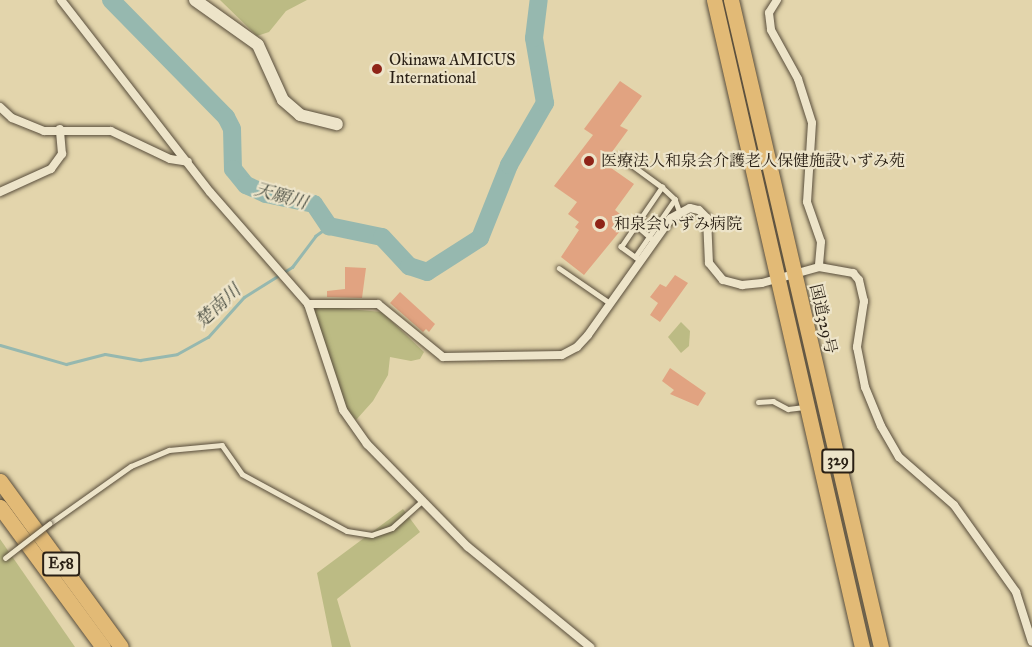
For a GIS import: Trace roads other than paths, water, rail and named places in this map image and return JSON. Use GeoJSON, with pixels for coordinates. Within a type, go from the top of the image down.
{"type":"FeatureCollection","features":[{"type":"Feature","properties":{"kind":"highway","name":"329"},"geometry":{"type":"LineString","coordinates":[[714,0],[862,647]]}},
{"type":"Feature","properties":{"kind":"highway","name":"国道329号"},"geometry":{"type":"LineString","coordinates":[[731,0],[881,647]]}},
{"type":"Feature","properties":{"kind":"highway","name":"E58"},"geometry":{"type":"LineString","coordinates":[[0,481],[121,647]]}},
{"type":"Feature","properties":{"kind":"highway","name":"E58"},"geometry":{"type":"LineString","coordinates":[[0,507],[103,647]]}},
{"type":"Feature","properties":{"kind":"street"},"geometry":{"type":"LineString","coordinates":[[61,0],[188,162],[308,304],[343,410],[367,444],[421,502],[468,547],[590,647]]}},
{"type":"Feature","properties":{"kind":"street"},"geometry":{"type":"LineString","coordinates":[[195,0],[258,45],[283,100],[300,115],[337,124]]}},
{"type":"Feature","properties":{"kind":"street"},"geometry":{"type":"LineString","coordinates":[[777,0],[769,13],[771,30],[798,79],[812,123],[807,202],[821,242],[819,267]]}},
{"type":"Feature","properties":{"kind":"street"},"geometry":{"type":"LineString","coordinates":[[0,107],[12,118],[44,131],[60,129],[111,131],[170,159],[188,162]]}},
{"type":"Feature","properties":{"kind":"street"},"geometry":{"type":"LineString","coordinates":[[0,192],[51,169],[62,154],[60,129]]}},
{"type":"Feature","properties":{"kind":"street"},"geometry":{"type":"LineString","coordinates":[[308,304],[378,304],[429,348],[443,357],[470,359],[561,355],[577,347],[653,239],[680,210],[699,210],[707,218],[707,254],[714,273],[742,285],[777,279],[819,267],[846,269],[859,280],[864,301],[856,347],[865,387],[881,426],[899,457],[954,505],[1016,592],[1032,642]]}},
{"type":"Feature","properties":{"kind":"lane"},"geometry":{"type":"LineString","coordinates":[[621,157],[663,187],[675,199],[680,210]]}},
{"type":"Feature","properties":{"kind":"lane"},"geometry":{"type":"LineString","coordinates":[[638,259],[621,247],[663,187]]}},
{"type":"Feature","properties":{"kind":"lane"},"geometry":{"type":"LineString","coordinates":[[636,225],[653,239],[675,199]]}},
{"type":"Feature","properties":{"kind":"lane"},"geometry":{"type":"LineString","coordinates":[[559,268],[610,303]]}},
{"type":"Feature","properties":{"kind":"lane"},"geometry":{"type":"LineString","coordinates":[[758,402],[773,402],[788,409],[807,406]]}},
{"type":"Feature","properties":{"kind":"lane"},"geometry":{"type":"LineString","coordinates":[[5,558],[131,466],[169,450],[222,445],[242,474],[347,531],[372,535],[392,528],[421,502]]}},
{"type":"Feature","properties":{"kind":"waterway","name":"天願川"},"geometry":{"type":"LineString","coordinates":[[111,0],[226,117],[232,129],[233,169],[246,185],[266,194],[314,204],[329,226],[382,237],[409,266],[427,272],[480,238],[509,165],[545,103],[534,38],[539,0]]}},
{"type":"Feature","properties":{"kind":"waterway","name":"楚南川"},"geometry":{"type":"LineString","coordinates":[[0,345],[66,364],[105,354],[140,360],[177,354],[208,337],[244,297],[292,267],[315,236],[329,226]]}},
{"type":"Feature","properties":{"kind":"place","name":"Okinawa AMICUS International"},"geometry":{"type":"Point","coordinates":[377,69]}},
{"type":"Feature","properties":{"kind":"place","name":"医療法人和泉会介護老人保健施設いずみ苑"},"geometry":{"type":"Point","coordinates":[589,161]}},
{"type":"Feature","properties":{"kind":"place","name":"和泉会いずみ病院"},"geometry":{"type":"Point","coordinates":[600,224]}}]}
